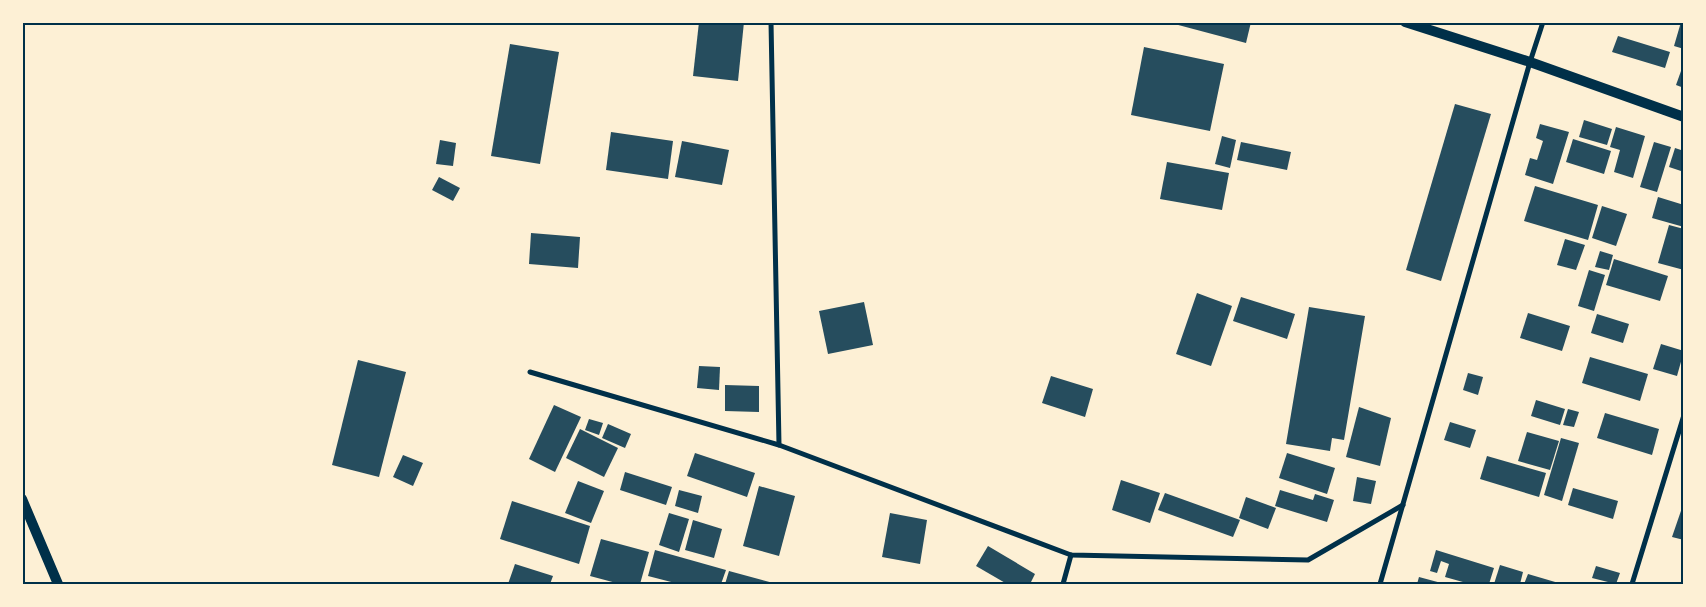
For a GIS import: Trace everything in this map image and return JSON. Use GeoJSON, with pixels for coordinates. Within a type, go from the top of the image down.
{"type":"FeatureCollection","features":[{"type":"Feature","properties":{"kind":"main road"},"geometry":{"type":"LineString","coordinates":[[1405,22],[1530,62],[1684,117]]}},
{"type":"Feature","properties":{"kind":"main road"},"geometry":{"type":"LineString","coordinates":[[22,499],[54,584]]}},
{"type":"Feature","properties":{"kind":"street"},"geometry":{"type":"LineString","coordinates":[[771,22],[779,445]]}},
{"type":"Feature","properties":{"kind":"street"},"geometry":{"type":"LineString","coordinates":[[1380,584],[1543,22]]}},
{"type":"Feature","properties":{"kind":"street"},"geometry":{"type":"LineString","coordinates":[[530,372],[779,445],[1072,555],[1308,560],[1403,505]]}},
{"type":"Feature","properties":{"kind":"street"},"geometry":{"type":"LineString","coordinates":[[1632,584],[1684,415]]}},
{"type":"Feature","properties":{"kind":"street"},"geometry":{"type":"LineString","coordinates":[[1063,584],[1072,555]]}},
{"type":"Feature","properties":{"kind":"building"},"geometry":{"type":"Polygon","coordinates":[[[699,22],[744,22],[738,81],[693,76],[699,22]]]}},
{"type":"Feature","properties":{"kind":"building"},"geometry":{"type":"Polygon","coordinates":[[[1167,22],[1251,22],[1246,43],[1167,22]]]}},
{"type":"Feature","properties":{"kind":"building"},"geometry":{"type":"Polygon","coordinates":[[[1681,22],[1684,22],[1684,49],[1674,46],[1681,22]]]}},
{"type":"Feature","properties":{"kind":"building"},"geometry":{"type":"Polygon","coordinates":[[[1618,36],[1670,52],[1665,68],[1612,52],[1618,36]]]}},
{"type":"Feature","properties":{"kind":"building"},"geometry":{"type":"Polygon","coordinates":[[[510,44],[559,52],[540,164],[491,156],[510,44]]]}},
{"type":"Feature","properties":{"kind":"building"},"geometry":{"type":"Polygon","coordinates":[[[1144,47],[1224,64],[1210,131],[1131,115],[1144,47]]]}},
{"type":"Feature","properties":{"kind":"building"},"geometry":{"type":"Polygon","coordinates":[[[1681,71],[1684,72],[1684,88],[1676,85],[1681,71]]]}},
{"type":"Feature","properties":{"kind":"building"},"geometry":{"type":"Polygon","coordinates":[[[1455,104],[1491,114],[1441,281],[1406,270],[1455,104]]]}},
{"type":"Feature","properties":{"kind":"building"},"geometry":{"type":"Polygon","coordinates":[[[1584,120],[1612,129],[1607,145],[1579,137],[1584,120]]]}},
{"type":"Feature","properties":{"kind":"building"},"geometry":{"type":"Polygon","coordinates":[[[1540,124],[1569,132],[1553,184],[1525,175],[1530,158],[1537,160],[1543,141],[1536,138],[1540,124]]]}},
{"type":"Feature","properties":{"kind":"building"},"geometry":{"type":"Polygon","coordinates":[[[1616,127],[1645,136],[1633,178],[1614,172],[1620,150],[1610,147],[1616,127]]]}},
{"type":"Feature","properties":{"kind":"building"},"geometry":{"type":"Polygon","coordinates":[[[611,132],[673,141],[668,179],[606,170],[611,132]]]}},
{"type":"Feature","properties":{"kind":"building"},"geometry":{"type":"Polygon","coordinates":[[[1222,136],[1236,140],[1230,168],[1215,164],[1222,136]]]}},
{"type":"Feature","properties":{"kind":"building"},"geometry":{"type":"Polygon","coordinates":[[[1573,139],[1611,151],[1604,174],[1566,162],[1573,139]]]}},
{"type":"Feature","properties":{"kind":"building"},"geometry":{"type":"Polygon","coordinates":[[[440,140],[456,143],[453,166],[436,164],[440,140]]]}},
{"type":"Feature","properties":{"kind":"building"},"geometry":{"type":"Polygon","coordinates":[[[682,141],[729,150],[722,185],[675,177],[682,141]]]}},
{"type":"Feature","properties":{"kind":"building"},"geometry":{"type":"Polygon","coordinates":[[[1241,142],[1291,152],[1287,170],[1237,160],[1241,142]]]}},
{"type":"Feature","properties":{"kind":"building"},"geometry":{"type":"Polygon","coordinates":[[[1654,142],[1671,147],[1657,192],[1640,187],[1654,142]]]}},
{"type":"Feature","properties":{"kind":"building"},"geometry":{"type":"Polygon","coordinates":[[[1675,148],[1684,151],[1684,172],[1669,167],[1675,148]]]}},
{"type":"Feature","properties":{"kind":"building"},"geometry":{"type":"Polygon","coordinates":[[[1167,162],[1229,173],[1222,210],[1160,199],[1167,162]]]}},
{"type":"Feature","properties":{"kind":"building"},"geometry":{"type":"Polygon","coordinates":[[[439,177],[460,188],[453,201],[432,190],[439,177]]]}},
{"type":"Feature","properties":{"kind":"building"},"geometry":{"type":"Polygon","coordinates":[[[1535,186],[1598,205],[1588,240],[1524,221],[1535,186]]]}},
{"type":"Feature","properties":{"kind":"building"},"geometry":{"type":"Polygon","coordinates":[[[1658,197],[1684,205],[1684,227],[1652,218],[1658,197]]]}},
{"type":"Feature","properties":{"kind":"building"},"geometry":{"type":"Polygon","coordinates":[[[1602,206],[1627,214],[1616,246],[1592,238],[1602,206]]]}},
{"type":"Feature","properties":{"kind":"building"},"geometry":{"type":"Polygon","coordinates":[[[1669,225],[1684,229],[1684,270],[1658,263],[1669,225]]]}},
{"type":"Feature","properties":{"kind":"building"},"geometry":{"type":"Polygon","coordinates":[[[531,233],[580,237],[578,268],[529,264],[531,233]]]}},
{"type":"Feature","properties":{"kind":"building"},"geometry":{"type":"Polygon","coordinates":[[[1565,239],[1585,245],[1576,270],[1557,265],[1565,239]]]}},
{"type":"Feature","properties":{"kind":"building"},"geometry":{"type":"Polygon","coordinates":[[[1600,251],[1613,255],[1609,270],[1595,267],[1600,251]]]}},
{"type":"Feature","properties":{"kind":"building"},"geometry":{"type":"Polygon","coordinates":[[[1614,259],[1668,276],[1660,301],[1606,285],[1614,259]]]}},
{"type":"Feature","properties":{"kind":"building"},"geometry":{"type":"Polygon","coordinates":[[[1589,270],[1605,275],[1594,311],[1578,306],[1589,270]]]}},
{"type":"Feature","properties":{"kind":"building"},"geometry":{"type":"Polygon","coordinates":[[[1197,293],[1232,306],[1211,366],[1176,354],[1197,293]]]}},
{"type":"Feature","properties":{"kind":"building"},"geometry":{"type":"Polygon","coordinates":[[[1241,297],[1295,314],[1287,339],[1233,321],[1241,297]]]}},
{"type":"Feature","properties":{"kind":"building"},"geometry":{"type":"Polygon","coordinates":[[[864,302],[873,345],[828,354],[819,311],[864,302]]]}},
{"type":"Feature","properties":{"kind":"building"},"geometry":{"type":"Polygon","coordinates":[[[1309,307],[1365,316],[1344,440],[1332,438],[1330,451],[1286,444],[1309,307]]]}},
{"type":"Feature","properties":{"kind":"building"},"geometry":{"type":"Polygon","coordinates":[[[1528,313],[1570,326],[1562,351],[1520,338],[1528,313]]]}},
{"type":"Feature","properties":{"kind":"building"},"geometry":{"type":"Polygon","coordinates":[[[1597,314],[1629,324],[1623,343],[1591,333],[1597,314]]]}},
{"type":"Feature","properties":{"kind":"building"},"geometry":{"type":"Polygon","coordinates":[[[1661,344],[1684,351],[1677,376],[1653,369],[1661,344]]]}},
{"type":"Feature","properties":{"kind":"building"},"geometry":{"type":"Polygon","coordinates":[[[1590,357],[1648,374],[1640,401],[1582,383],[1590,357]]]}},
{"type":"Feature","properties":{"kind":"building"},"geometry":{"type":"Polygon","coordinates":[[[358,360],[406,372],[379,477],[332,465],[358,360]]]}},
{"type":"Feature","properties":{"kind":"building"},"geometry":{"type":"Polygon","coordinates":[[[699,366],[720,367],[719,390],[697,388],[699,366]]]}},
{"type":"Feature","properties":{"kind":"building"},"geometry":{"type":"Polygon","coordinates":[[[1468,373],[1483,377],[1478,395],[1463,390],[1468,373]]]}},
{"type":"Feature","properties":{"kind":"building"},"geometry":{"type":"Polygon","coordinates":[[[1051,376],[1093,389],[1085,417],[1042,403],[1051,376]]]}},
{"type":"Feature","properties":{"kind":"building"},"geometry":{"type":"Polygon","coordinates":[[[725,385],[759,386],[759,412],[725,411],[725,385]]]}},
{"type":"Feature","properties":{"kind":"building"},"geometry":{"type":"Polygon","coordinates":[[[1536,400],[1565,409],[1560,425],[1531,416],[1536,400]]]}},
{"type":"Feature","properties":{"kind":"building"},"geometry":{"type":"Polygon","coordinates":[[[554,405],[581,417],[555,472],[529,459],[554,405]]]}},
{"type":"Feature","properties":{"kind":"building"},"geometry":{"type":"Polygon","coordinates":[[[1359,407],[1391,418],[1380,466],[1346,457],[1359,407]]]}},
{"type":"Feature","properties":{"kind":"building"},"geometry":{"type":"Polygon","coordinates":[[[1568,409],[1579,412],[1574,427],[1563,425],[1568,409]]]}},
{"type":"Feature","properties":{"kind":"building"},"geometry":{"type":"Polygon","coordinates":[[[1605,413],[1659,429],[1652,455],[1597,438],[1605,413]]]}},
{"type":"Feature","properties":{"kind":"building"},"geometry":{"type":"Polygon","coordinates":[[[589,419],[603,423],[599,435],[585,430],[589,419]]]}},
{"type":"Feature","properties":{"kind":"building"},"geometry":{"type":"Polygon","coordinates":[[[1450,422],[1476,430],[1470,448],[1444,440],[1450,422]]]}},
{"type":"Feature","properties":{"kind":"building"},"geometry":{"type":"Polygon","coordinates":[[[608,424],[631,434],[625,448],[602,438],[608,424]]]}},
{"type":"Feature","properties":{"kind":"building"},"geometry":{"type":"Polygon","coordinates":[[[580,429],[618,448],[604,477],[566,458],[580,429]]]}},
{"type":"Feature","properties":{"kind":"building"},"geometry":{"type":"Polygon","coordinates":[[[1527,432],[1559,441],[1550,470],[1518,461],[1527,432]]]}},
{"type":"Feature","properties":{"kind":"building"},"geometry":{"type":"Polygon","coordinates":[[[1561,438],[1579,443],[1562,501],[1544,495],[1561,438]]]}},
{"type":"Feature","properties":{"kind":"building"},"geometry":{"type":"Polygon","coordinates":[[[695,453],[755,473],[747,497],[687,476],[695,453]]]}},
{"type":"Feature","properties":{"kind":"building"},"geometry":{"type":"Polygon","coordinates":[[[1287,453],[1335,468],[1327,494],[1279,478],[1287,453]]]}},
{"type":"Feature","properties":{"kind":"building"},"geometry":{"type":"Polygon","coordinates":[[[403,455],[423,463],[413,486],[393,477],[403,455]]]}},
{"type":"Feature","properties":{"kind":"building"},"geometry":{"type":"Polygon","coordinates":[[[1487,456],[1546,473],[1539,497],[1480,479],[1487,456]]]}},
{"type":"Feature","properties":{"kind":"building"},"geometry":{"type":"Polygon","coordinates":[[[625,472],[672,487],[666,505],[620,490],[625,472]]]}},
{"type":"Feature","properties":{"kind":"building"},"geometry":{"type":"Polygon","coordinates":[[[1357,477],[1376,481],[1371,504],[1353,501],[1357,477]]]}},
{"type":"Feature","properties":{"kind":"building"},"geometry":{"type":"Polygon","coordinates":[[[1121,480],[1160,493],[1150,523],[1112,510],[1121,480]]]}},
{"type":"Feature","properties":{"kind":"building"},"geometry":{"type":"Polygon","coordinates":[[[578,481],[604,491],[591,523],[565,513],[578,481]]]}},
{"type":"Feature","properties":{"kind":"building"},"geometry":{"type":"Polygon","coordinates":[[[759,486],[795,496],[779,556],[743,546],[759,486]]]}},
{"type":"Feature","properties":{"kind":"building"},"geometry":{"type":"Polygon","coordinates":[[[1573,488],[1618,501],[1613,519],[1568,505],[1573,488]]]}},
{"type":"Feature","properties":{"kind":"building"},"geometry":{"type":"Polygon","coordinates":[[[679,490],[702,496],[698,513],[675,506],[679,490]]]}},
{"type":"Feature","properties":{"kind":"building"},"geometry":{"type":"Polygon","coordinates":[[[1280,490],[1313,500],[1315,494],[1334,500],[1327,522],[1275,506],[1280,490]]]}},
{"type":"Feature","properties":{"kind":"building"},"geometry":{"type":"Polygon","coordinates":[[[1165,493],[1240,520],[1233,537],[1158,510],[1165,493]]]}},
{"type":"Feature","properties":{"kind":"building"},"geometry":{"type":"Polygon","coordinates":[[[1246,497],[1276,508],[1268,529],[1239,518],[1246,497]]]}},
{"type":"Feature","properties":{"kind":"building"},"geometry":{"type":"Polygon","coordinates":[[[512,501],[590,526],[579,564],[500,539],[512,501]]]}},
{"type":"Feature","properties":{"kind":"building"},"geometry":{"type":"Polygon","coordinates":[[[1684,502],[1684,540],[1672,537],[1684,502]]]}},
{"type":"Feature","properties":{"kind":"building"},"geometry":{"type":"Polygon","coordinates":[[[669,513],[689,519],[679,552],[659,545],[669,513]]]}},
{"type":"Feature","properties":{"kind":"building"},"geometry":{"type":"Polygon","coordinates":[[[890,513],[927,520],[920,564],[882,557],[890,513]]]}},
{"type":"Feature","properties":{"kind":"building"},"geometry":{"type":"Polygon","coordinates":[[[693,520],[722,529],[714,558],[685,550],[693,520]]]}},
{"type":"Feature","properties":{"kind":"building"},"geometry":{"type":"Polygon","coordinates":[[[601,539],[649,552],[640,584],[620,584],[590,576],[601,539]]]}},
{"type":"Feature","properties":{"kind":"building"},"geometry":{"type":"Polygon","coordinates":[[[988,546],[1035,574],[1030,584],[1007,584],[976,566],[988,546]]]}},
{"type":"Feature","properties":{"kind":"building"},"geometry":{"type":"Polygon","coordinates":[[[655,550],[726,570],[721,584],[679,584],[648,576],[655,550]]]}},
{"type":"Feature","properties":{"kind":"building"},"geometry":{"type":"Polygon","coordinates":[[[1436,550],[1494,568],[1489,584],[1470,584],[1445,577],[1449,564],[1441,561],[1437,573],[1430,571],[1436,550]]]}},
{"type":"Feature","properties":{"kind":"building"},"geometry":{"type":"Polygon","coordinates":[[[515,564],[553,576],[550,584],[508,584],[515,564]]]}},
{"type":"Feature","properties":{"kind":"building"},"geometry":{"type":"Polygon","coordinates":[[[1500,565],[1523,572],[1520,584],[1494,584],[1500,565]]]}},
{"type":"Feature","properties":{"kind":"building"},"geometry":{"type":"Polygon","coordinates":[[[1596,566],[1620,573],[1616,584],[1592,578],[1596,566]]]}},
{"type":"Feature","properties":{"kind":"building"},"geometry":{"type":"Polygon","coordinates":[[[729,571],[777,584],[725,584],[729,571]]]}},
{"type":"Feature","properties":{"kind":"building"},"geometry":{"type":"Polygon","coordinates":[[[1528,574],[1562,584],[1524,584],[1528,574]]]}},
{"type":"Feature","properties":{"kind":"building"},"geometry":{"type":"Polygon","coordinates":[[[1419,577],[1445,584],[1417,584],[1419,577]]]}}]}
